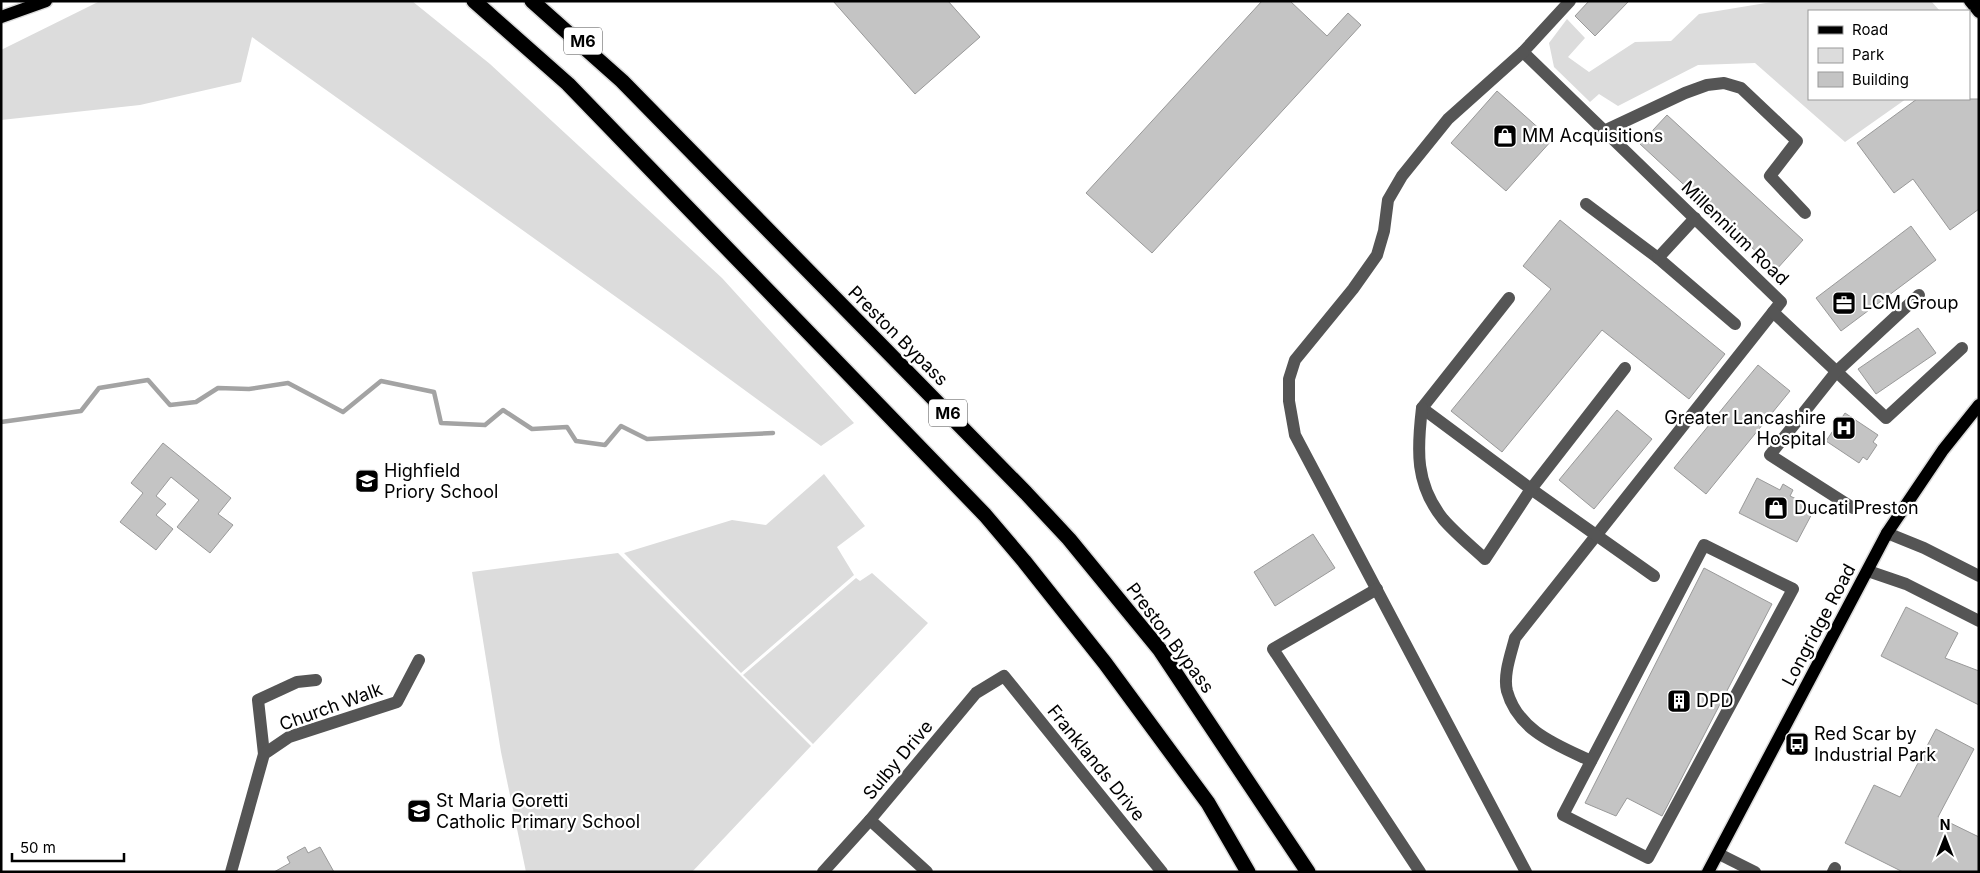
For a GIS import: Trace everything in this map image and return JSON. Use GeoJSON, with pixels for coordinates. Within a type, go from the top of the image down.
{"type":"FeatureCollection","features":[{"type":"Feature","properties":{"kind":"highway","name":"M6"},"geometry":{"type":"LineString","coordinates":[[466,1],[549,67]]}},
{"type":"Feature","properties":{"kind":"highway","name":"M6"},"geometry":{"type":"LineString","coordinates":[[474,1],[581,98],[985,515],[1105,663],[1208,803],[1248,872]]}},
{"type":"Feature","properties":{"kind":"highway","name":"Preston Bypass"},"geometry":{"type":"LineString","coordinates":[[532,1],[622,81],[1026,492],[1069,539],[1160,650],[1308,872]]}},
{"type":"Feature","properties":{"kind":"highway","name":"M6"},"geometry":{"type":"LineString","coordinates":[[545,1],[622,81]]}},
{"type":"Feature","properties":{"kind":"main road"},"geometry":{"type":"LineString","coordinates":[[1,17],[46,1]]}},
{"type":"Feature","properties":{"kind":"main road"},"geometry":{"type":"LineString","coordinates":[[1970,1],[1979,12]]}},
{"type":"Feature","properties":{"kind":"main road","name":"Longridge Road"},"geometry":{"type":"LineString","coordinates":[[1708,872],[1887,533],[1943,450],[1979,405]]}},
{"type":"Feature","properties":{"kind":"street"},"geometry":{"type":"LineString","coordinates":[[1526,872],[1295,435],[1289,401],[1289,379],[1294,360],[1353,289],[1376,255],[1384,231],[1388,200],[1402,176],[1448,119],[1523,52],[1570,1]]}},
{"type":"Feature","properties":{"kind":"street","name":"Millennium Road"},"geometry":{"type":"LineString","coordinates":[[1523,52],[1781,302],[1598,536],[1515,638],[1507,666],[1507,690],[1515,708],[1528,727],[1560,746],[1591,761]]}},
{"type":"Feature","properties":{"kind":"street"},"geometry":{"type":"LineString","coordinates":[[1604,130],[1662,103],[1707,85],[1724,83],[1741,88],[1797,141],[1770,176],[1805,213]]}},
{"type":"Feature","properties":{"kind":"street"},"geometry":{"type":"LineString","coordinates":[[1586,204],[1658,258],[1735,324]]}},
{"type":"Feature","properties":{"kind":"street"},"geometry":{"type":"LineString","coordinates":[[1658,258],[1695,218]]}},
{"type":"Feature","properties":{"kind":"street"},"geometry":{"type":"LineString","coordinates":[[1853,508],[1770,455],[1836,372],[1918,295]]}},
{"type":"Feature","properties":{"kind":"street"},"geometry":{"type":"LineString","coordinates":[[1509,298],[1422,408],[1418,448],[1419,464],[1425,491],[1443,519],[1485,559],[1531,489],[1625,368]]}},
{"type":"Feature","properties":{"kind":"street"},"geometry":{"type":"LineString","coordinates":[[1773,312],[1886,418],[1962,348]]}},
{"type":"Feature","properties":{"kind":"street"},"geometry":{"type":"LineString","coordinates":[[1422,408],[1531,489],[1654,576]]}},
{"type":"Feature","properties":{"kind":"street"},"geometry":{"type":"LineString","coordinates":[[1887,533],[1924,548],[1979,576]]}},
{"type":"Feature","properties":{"kind":"street"},"geometry":{"type":"LineString","coordinates":[[1704,545],[1793,590],[1648,858],[1564,815],[1591,761],[1704,545]]}},
{"type":"Feature","properties":{"kind":"street"},"geometry":{"type":"LineString","coordinates":[[1868,571],[1906,584],[1979,621]]}},
{"type":"Feature","properties":{"kind":"street"},"geometry":{"type":"LineString","coordinates":[[1377,590],[1273,649],[1420,872]]}},
{"type":"Feature","properties":{"kind":"street","name":"Church Walk"},"geometry":{"type":"LineString","coordinates":[[264,754],[289,737],[397,702],[419,660]]}},
{"type":"Feature","properties":{"kind":"street","name":"Sulby Drive"},"geometry":{"type":"LineString","coordinates":[[823,872],[870,820],[976,693],[1004,676]]}},
{"type":"Feature","properties":{"kind":"street","name":"Franklands Drive"},"geometry":{"type":"LineString","coordinates":[[1004,676],[1162,872]]}},
{"type":"Feature","properties":{"kind":"street"},"geometry":{"type":"LineString","coordinates":[[230,872],[264,754],[258,700],[297,682],[316,680]]}},
{"type":"Feature","properties":{"kind":"street"},"geometry":{"type":"LineString","coordinates":[[870,820],[927,872]]}},
{"type":"Feature","properties":{"kind":"street"},"geometry":{"type":"LineString","coordinates":[[1718,854],[1755,872]]}},
{"type":"Feature","properties":{"kind":"green space"},"geometry":{"type":"Polygon","coordinates":[[[100,1],[412,1],[490,64],[722,278],[854,423],[821,446],[668,334],[252,37],[241,82],[140,105],[1,120],[1,50],[100,1]]]}},
{"type":"Feature","properties":{"kind":"green space"},"geometry":{"type":"Polygon","coordinates":[[[1778,1],[1931,1],[1939,10],[1808,10],[1808,100],[1905,100],[1845,142],[1755,63],[1698,65],[1618,106],[1599,94],[1590,102],[1554,67],[1549,43],[1567,19],[1585,38],[1568,57],[1589,72],[1635,42],[1671,41],[1699,14],[1778,1]]]}},
{"type":"Feature","properties":{"kind":"green space"},"geometry":{"type":"Polygon","coordinates":[[[824,474],[865,526],[837,547],[854,575],[741,673],[624,553],[732,520],[766,525],[824,474]]]}},
{"type":"Feature","properties":{"kind":"green space"},"geometry":{"type":"Polygon","coordinates":[[[618,553],[811,746],[692,872],[526,872],[501,752],[472,572],[618,553]]]}},
{"type":"Feature","properties":{"kind":"green space"},"geometry":{"type":"Polygon","coordinates":[[[872,573],[928,623],[813,744],[743,675],[856,578],[860,581],[872,573]]]}},
{"type":"Feature","properties":{"kind":"building"},"geometry":{"type":"Polygon","coordinates":[[[833,1],[948,1],[980,37],[915,94],[833,1]]]}},
{"type":"Feature","properties":{"kind":"building"},"geometry":{"type":"Polygon","coordinates":[[[1262,1],[1290,1],[1327,36],[1348,13],[1361,25],[1152,253],[1086,193],[1262,1]]]}},
{"type":"Feature","properties":{"kind":"building"},"geometry":{"type":"Polygon","coordinates":[[[1589,1],[1629,1],[1595,36],[1575,16],[1589,1]]]}},
{"type":"Feature","properties":{"kind":"building"},"geometry":{"type":"Polygon","coordinates":[[[1497,91],[1552,140],[1506,191],[1451,143],[1497,91]]]}},
{"type":"Feature","properties":{"kind":"building"},"geometry":{"type":"Polygon","coordinates":[[[1979,99],[1979,209],[1950,230],[1913,179],[1894,193],[1857,143],[1916,100],[1979,99]]]}},
{"type":"Feature","properties":{"kind":"building"},"geometry":{"type":"Polygon","coordinates":[[[1667,115],[1803,240],[1776,270],[1640,144],[1667,115]]]}},
{"type":"Feature","properties":{"kind":"building"},"geometry":{"type":"Polygon","coordinates":[[[1560,220],[1725,354],[1689,399],[1602,330],[1502,452],[1451,411],[1551,289],[1523,266],[1560,220]]]}},
{"type":"Feature","properties":{"kind":"building"},"geometry":{"type":"Polygon","coordinates":[[[1911,226],[1936,260],[1841,331],[1816,298],[1911,226]]]}},
{"type":"Feature","properties":{"kind":"building"},"geometry":{"type":"Polygon","coordinates":[[[1918,328],[1936,353],[1876,394],[1858,369],[1918,328]]]}},
{"type":"Feature","properties":{"kind":"building"},"geometry":{"type":"Polygon","coordinates":[[[1758,365],[1790,391],[1706,494],[1674,468],[1758,365]]]}},
{"type":"Feature","properties":{"kind":"building"},"geometry":{"type":"Polygon","coordinates":[[[1617,410],[1652,439],[1594,509],[1559,480],[1617,410]]]}},
{"type":"Feature","properties":{"kind":"building"},"geometry":{"type":"Polygon","coordinates":[[[1845,413],[1878,435],[1873,442],[1877,445],[1867,460],[1863,457],[1859,463],[1826,441],[1845,413]]]}},
{"type":"Feature","properties":{"kind":"building"},"geometry":{"type":"Polygon","coordinates":[[[163,443],[231,498],[218,514],[233,525],[210,553],[177,527],[199,500],[171,477],[156,496],[166,504],[156,515],[173,529],[156,550],[120,522],[143,493],[131,483],[163,443]]]}},
{"type":"Feature","properties":{"kind":"building"},"geometry":{"type":"Polygon","coordinates":[[[1757,478],[1780,490],[1783,484],[1793,490],[1790,496],[1815,508],[1797,542],[1739,513],[1757,478]]]}},
{"type":"Feature","properties":{"kind":"building"},"geometry":{"type":"Polygon","coordinates":[[[1313,534],[1335,568],[1275,606],[1254,572],[1313,534]]]}},
{"type":"Feature","properties":{"kind":"building","name":"DPD"},"geometry":{"type":"Polygon","coordinates":[[[1704,568],[1772,604],[1662,816],[1627,798],[1616,816],[1585,803],[1704,568]]]}},
{"type":"Feature","properties":{"kind":"building"},"geometry":{"type":"Polygon","coordinates":[[[1906,607],[1958,633],[1945,658],[1979,671],[1979,705],[1881,656],[1906,607]]]}},
{"type":"Feature","properties":{"kind":"building"},"geometry":{"type":"Polygon","coordinates":[[[1936,729],[1974,749],[1938,817],[1979,837],[1979,872],[1903,872],[1845,843],[1874,785],[1900,797],[1936,729]]]}},
{"type":"Feature","properties":{"kind":"building"},"geometry":{"type":"Polygon","coordinates":[[[305,847],[308,853],[320,847],[334,872],[274,872],[290,863],[287,857],[305,847]]]}},
{"type":"Feature","properties":{"kind":"waterway"},"geometry":{"type":"LineString","coordinates":[[1,422],[81,411],[99,388],[148,380],[170,405],[196,402],[218,388],[249,389],[288,383],[343,412],[381,381],[434,392],[441,423],[485,425],[503,410],[532,429],[567,427],[576,441],[605,445],[621,426],[647,439],[773,433]]}},
{"type":"Feature","properties":{"kind":"place","name":"MM Acquisitions"},"geometry":{"type":"Point","coordinates":[1505,136]}},
{"type":"Feature","properties":{"kind":"place","name":"LCM Group"},"geometry":{"type":"Point","coordinates":[1844,303]}},
{"type":"Feature","properties":{"kind":"place","name":"Greater Lancashire Hospital"},"geometry":{"type":"Point","coordinates":[1844,428]}},
{"type":"Feature","properties":{"kind":"place","name":"Highfield Priory School"},"geometry":{"type":"Point","coordinates":[367,481]}},
{"type":"Feature","properties":{"kind":"place","name":"Ducati Preston"},"geometry":{"type":"Point","coordinates":[1776,508]}},
{"type":"Feature","properties":{"kind":"place","name":"DPD"},"geometry":{"type":"Point","coordinates":[1679,701]}},
{"type":"Feature","properties":{"kind":"place","name":"Red Scar by Industrial Park"},"geometry":{"type":"Point","coordinates":[1797,744]}},
{"type":"Feature","properties":{"kind":"place","name":"St Maria Goretti Catholic Primary School"},"geometry":{"type":"Point","coordinates":[419,811]}}]}
